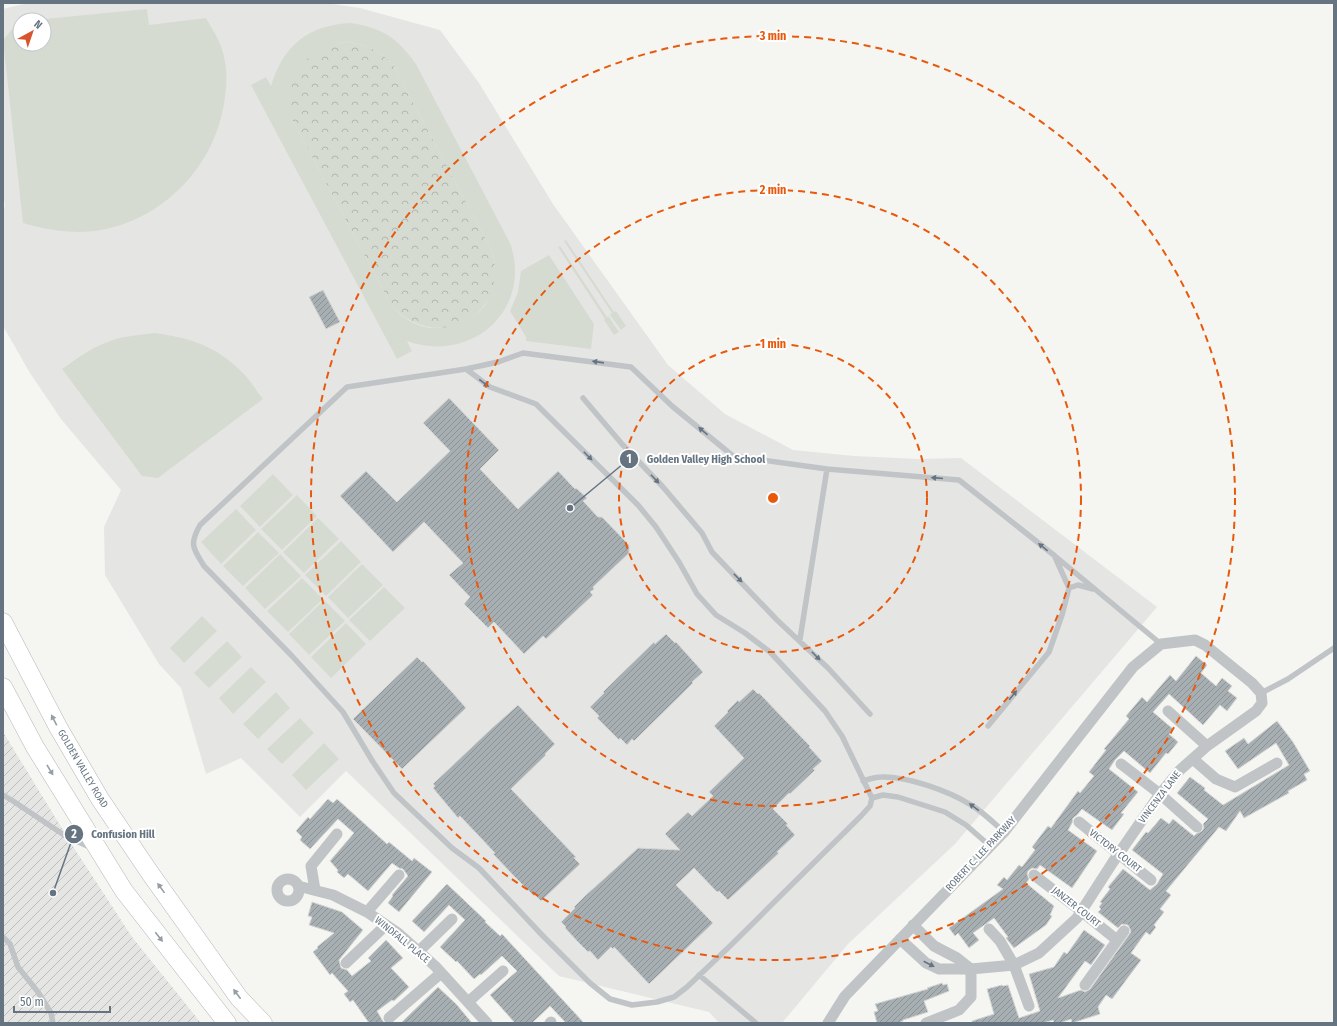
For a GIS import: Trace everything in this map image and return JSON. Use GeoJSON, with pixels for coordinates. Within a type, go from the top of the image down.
{"type":"FeatureCollection","features":[{"type":"Feature","properties":{"kind":"main road","name":"GOLDEN VALLEY ROAD"},"geometry":{"type":"LineString","coordinates":[[3,622],[58,727],[100,799],[150,873],[240,998],[263,1023]]}},
{"type":"Feature","properties":{"kind":"main road"},"geometry":{"type":"LineString","coordinates":[[3,687],[35,747],[124,891],[227,1023]]}},
{"type":"Feature","properties":{"kind":"street"},"geometry":{"type":"LineString","coordinates":[[1161,644],[1194,640],[1205,645],[1252,683],[1261,693]]}},
{"type":"Feature","properties":{"kind":"street","name":"ROBERT C. LEE PARKWAY"},"geometry":{"type":"LineString","coordinates":[[828,1023],[845,996],[1004,832],[1133,667],[1161,644]]}},
{"type":"Feature","properties":{"kind":"street","name":"VINCENZA LANE"},"geometry":{"type":"LineString","coordinates":[[900,939],[926,963],[939,969],[971,970],[1014,964],[1039,953],[1077,918],[1118,854],[1160,794],[1180,770],[1207,746],[1256,711],[1262,703],[1261,693]]}},
{"type":"Feature","properties":{"kind":"street"},"geometry":{"type":"LineString","coordinates":[[1168,711],[1207,746]]}},
{"type":"Feature","properties":{"kind":"street"},"geometry":{"type":"LineString","coordinates":[[1193,759],[1216,779],[1235,787],[1277,763]]}},
{"type":"Feature","properties":{"kind":"street"},"geometry":{"type":"LineString","coordinates":[[1120,764],[1160,794],[1198,827]]}},
{"type":"Feature","properties":{"kind":"street","name":"VICTORY COURT"},"geometry":{"type":"LineString","coordinates":[[1079,822],[1152,880]]}},
{"type":"Feature","properties":{"kind":"street"},"geometry":{"type":"LineString","coordinates":[[315,890],[310,866],[337,834]]}},
{"type":"Feature","properties":{"kind":"street"},"geometry":{"type":"LineString","coordinates":[[367,912],[399,875]]}},
{"type":"Feature","properties":{"kind":"street","name":"JANZER COURT"},"geometry":{"type":"LineString","coordinates":[[1034,875],[1120,936],[1085,986]]}},
{"type":"Feature","properties":{"kind":"street","name":"WINDFALL PLACE"},"geometry":{"type":"LineString","coordinates":[[298,886],[333,895],[367,912],[398,933],[441,973],[487,1023]]}},
{"type":"Feature","properties":{"kind":"street"},"geometry":{"type":"LineString","coordinates":[[418,952],[452,920]]}},
{"type":"Feature","properties":{"kind":"street"},"geometry":{"type":"LineString","coordinates":[[346,963],[386,925]]}},
{"type":"Feature","properties":{"kind":"street"},"geometry":{"type":"LineString","coordinates":[[913,925],[934,946],[956,958],[971,970],[971,997],[959,1010],[926,1023]]}},
{"type":"Feature","properties":{"kind":"street"},"geometry":{"type":"LineString","coordinates":[[989,929],[1000,941],[1014,964],[1029,1006]]}},
{"type":"Feature","properties":{"kind":"street"},"geometry":{"type":"LineString","coordinates":[[468,1002],[503,971]]}},
{"type":"Feature","properties":{"kind":"street"},"geometry":{"type":"LineString","coordinates":[[389,1018],[441,973]]}},
{"type":"Feature","properties":{"kind":"lane"},"geometry":{"type":"LineString","coordinates":[[466,369],[490,387],[536,404],[638,505],[656,527],[679,562],[697,594],[716,615],[770,652],[825,711],[842,736],[872,798],[870,806],[861,816],[699,975],[674,997],[656,1002],[632,1005],[610,999],[590,983],[542,935],[479,868],[452,848],[394,793],[372,762],[343,712],[292,656],[204,566],[194,550],[193,537],[200,525],[347,387],[466,369],[498,362],[523,352],[631,367],[672,406],[733,456],[826,469],[959,480],[1055,556],[1161,644]]}},
{"type":"Feature","properties":{"kind":"lane"},"geometry":{"type":"LineString","coordinates":[[583,398],[622,444],[663,487],[702,532],[712,552],[739,578],[777,620],[828,668],[870,714]]}},
{"type":"Feature","properties":{"kind":"lane"},"geometry":{"type":"LineString","coordinates":[[800,640],[826,469]]}},
{"type":"Feature","properties":{"kind":"lane"},"geometry":{"type":"LineString","coordinates":[[988,726],[1048,652],[1062,615],[1069,588],[1055,556]]}},
{"type":"Feature","properties":{"kind":"lane"},"geometry":{"type":"LineString","coordinates":[[1069,588],[1078,585],[1095,589]]}},
{"type":"Feature","properties":{"kind":"lane"},"geometry":{"type":"LineString","coordinates":[[1261,693],[1288,679],[1334,648]]}},
{"type":"Feature","properties":{"kind":"lane"},"geometry":{"type":"LineString","coordinates":[[863,781],[880,777],[891,777],[911,781],[949,793],[972,805],[1004,832]]}},
{"type":"Feature","properties":{"kind":"lane"},"geometry":{"type":"LineString","coordinates":[[3,795],[67,838],[99,851]]}},
{"type":"Feature","properties":{"kind":"lane"},"geometry":{"type":"LineString","coordinates":[[872,798],[883,795],[898,797],[945,812],[966,825],[990,846]]}},
{"type":"Feature","properties":{"kind":"lane"},"geometry":{"type":"LineString","coordinates":[[3,937],[10,944],[18,967],[38,992],[50,1013],[53,1023]]}},
{"type":"Feature","properties":{"kind":"lane"},"geometry":{"type":"LineString","coordinates":[[699,975],[756,1023]]}},
{"type":"Feature","properties":{"kind":"shaded area"},"geometry":{"type":"Polygon","coordinates":[[[28,3],[326,3],[360,8],[440,30],[479,83],[553,204],[668,365],[725,414],[793,450],[854,456],[918,459],[961,458],[1157,607],[955,844],[848,944],[782,1023],[719,1023],[709,1012],[559,976],[346,771],[300,817],[241,758],[206,774],[181,688],[159,664],[105,575],[104,527],[121,490],[61,419],[30,373],[3,326],[3,214],[5,205],[3,195],[3,9],[28,3]]]}},
{"type":"Feature","properties":{"kind":"shaded area"},"geometry":{"type":"Polygon","coordinates":[[[3,732],[74,848],[132,937],[201,1023],[3,1023],[3,732]]]}},
{"type":"Feature","properties":{"kind":"green space"},"geometry":{"type":"Polygon","coordinates":[[[147,9],[149,25],[206,18],[220,44],[226,67],[226,89],[219,126],[210,147],[198,167],[184,184],[168,199],[149,212],[129,222],[107,229],[86,232],[54,230],[23,223],[3,40],[12,29],[12,52],[52,52],[52,18],[147,9]]]}},
{"type":"Feature","properties":{"kind":"green space"},"geometry":{"type":"Polygon","coordinates":[[[350,23],[371,27],[388,35],[409,55],[416,64],[511,245],[515,269],[513,290],[506,307],[495,322],[481,334],[464,342],[446,346],[427,346],[407,341],[412,351],[397,359],[251,85],[266,77],[271,86],[282,60],[299,40],[322,28],[350,23]],[[339,43],[292,119],[391,305],[405,318],[421,326],[429,328],[447,327],[465,321],[479,311],[486,303],[495,269],[492,251],[393,65],[379,52],[356,43],[339,43]]]}},
{"type":"Feature","properties":{"kind":"green space"},"geometry":{"type":"Polygon","coordinates":[[[349,42],[362,45],[379,52],[393,65],[492,251],[495,274],[491,294],[480,310],[466,321],[448,327],[428,327],[409,320],[391,305],[292,119],[290,104],[291,90],[295,77],[301,66],[321,49],[334,44],[349,42]]]}},
{"type":"Feature","properties":{"kind":"green space"},"geometry":{"type":"Polygon","coordinates":[[[566,240],[614,312],[616,311],[626,326],[621,330],[610,315],[612,313],[564,241],[566,240]]]}},
{"type":"Feature","properties":{"kind":"green space"},"geometry":{"type":"Polygon","coordinates":[[[560,246],[607,317],[609,317],[619,332],[614,335],[558,247],[560,246]]]}},
{"type":"Feature","properties":{"kind":"green space"},"geometry":{"type":"Polygon","coordinates":[[[549,255],[594,324],[591,349],[526,341],[526,337],[510,311],[518,292],[521,271],[549,255]]]}},
{"type":"Feature","properties":{"kind":"green space"},"geometry":{"type":"Polygon","coordinates":[[[155,333],[190,340],[221,354],[243,373],[263,399],[158,478],[142,476],[62,369],[99,345],[130,336],[155,333]]]}},
{"type":"Feature","properties":{"kind":"green space"},"geometry":{"type":"Polygon","coordinates":[[[273,474],[293,495],[260,527],[240,506],[273,474]]]}},
{"type":"Feature","properties":{"kind":"green space"},"geometry":{"type":"Polygon","coordinates":[[[297,495],[317,516],[282,550],[261,529],[297,495]]]}},
{"type":"Feature","properties":{"kind":"green space"},"geometry":{"type":"Polygon","coordinates":[[[236,509],[256,530],[221,564],[201,542],[236,509]]]}},
{"type":"Feature","properties":{"kind":"green space"},"geometry":{"type":"Polygon","coordinates":[[[318,518],[339,539],[304,573],[283,552],[318,518]]]}},
{"type":"Feature","properties":{"kind":"green space"},"geometry":{"type":"Polygon","coordinates":[[[258,532],[279,553],[243,586],[223,566],[258,532]]]}},
{"type":"Feature","properties":{"kind":"green space"},"geometry":{"type":"Polygon","coordinates":[[[341,541],[361,562],[326,596],[305,575],[341,541]]]}},
{"type":"Feature","properties":{"kind":"green space"},"geometry":{"type":"Polygon","coordinates":[[[280,554],[301,576],[265,609],[245,588],[280,554]]]}},
{"type":"Feature","properties":{"kind":"green space"},"geometry":{"type":"Polygon","coordinates":[[[362,564],[383,585],[348,618],[328,597],[362,564]]]}},
{"type":"Feature","properties":{"kind":"green space"},"geometry":{"type":"Polygon","coordinates":[[[302,578],[323,599],[288,632],[267,611],[302,578]]]}},
{"type":"Feature","properties":{"kind":"green space"},"geometry":{"type":"Polygon","coordinates":[[[384,587],[405,608],[370,641],[349,620],[384,587]]]}},
{"type":"Feature","properties":{"kind":"green space"},"geometry":{"type":"Polygon","coordinates":[[[324,600],[345,621],[309,655],[289,634],[324,600]]]}},
{"type":"Feature","properties":{"kind":"green space"},"geometry":{"type":"Polygon","coordinates":[[[202,616],[217,631],[184,663],[170,648],[202,616]]]}},
{"type":"Feature","properties":{"kind":"green space"},"geometry":{"type":"Polygon","coordinates":[[[346,623],[366,644],[331,678],[311,657],[346,623]]]}},
{"type":"Feature","properties":{"kind":"green space"},"geometry":{"type":"Polygon","coordinates":[[[227,641],[242,657],[209,688],[194,673],[227,641]]]}},
{"type":"Feature","properties":{"kind":"green space"},"geometry":{"type":"Polygon","coordinates":[[[251,667],[266,682],[233,714],[219,698],[251,667]]]}},
{"type":"Feature","properties":{"kind":"green space"},"geometry":{"type":"Polygon","coordinates":[[[276,692],[290,708],[258,739],[243,724],[276,692]]]}},
{"type":"Feature","properties":{"kind":"green space"},"geometry":{"type":"Polygon","coordinates":[[[300,718],[314,733],[282,764],[267,749],[300,718]]]}},
{"type":"Feature","properties":{"kind":"green space"},"geometry":{"type":"Polygon","coordinates":[[[324,743],[339,759],[306,790],[292,775],[324,743]]]}},
{"type":"Feature","properties":{"kind":"building"},"geometry":{"type":"Polygon","coordinates":[[[323,290],[340,322],[326,329],[309,297],[323,290]]]}},
{"type":"Feature","properties":{"kind":"building"},"geometry":{"type":"Polygon","coordinates":[[[449,398],[499,450],[480,469],[518,509],[558,471],[575,489],[576,488],[587,498],[583,501],[598,517],[602,517],[629,545],[629,553],[593,587],[594,589],[590,592],[593,595],[546,639],[543,636],[524,654],[494,622],[488,628],[464,604],[470,597],[449,575],[463,563],[424,522],[393,552],[340,496],[366,471],[397,502],[450,451],[423,423],[449,398]]]}},
{"type":"Feature","properties":{"kind":"building"},"geometry":{"type":"Polygon","coordinates":[[[666,634],[675,643],[676,642],[703,672],[634,741],[632,739],[627,745],[620,738],[619,740],[597,718],[599,716],[590,707],[604,693],[603,692],[654,642],[655,644],[666,634]]]}},
{"type":"Feature","properties":{"kind":"building"},"geometry":{"type":"Polygon","coordinates":[[[1196,656],[1207,665],[1201,673],[1216,686],[1222,678],[1232,686],[1228,691],[1237,698],[1227,711],[1220,705],[1203,725],[1169,694],[1153,712],[1173,729],[1169,734],[1178,742],[1168,754],[1166,753],[1150,773],[1124,751],[1115,760],[1109,769],[1138,792],[1121,813],[1124,814],[1112,830],[1082,809],[1073,818],[1068,830],[1097,851],[1072,888],[1040,865],[1037,869],[1032,868],[1028,871],[1027,874],[1029,879],[1026,883],[1054,906],[1050,915],[1052,916],[1046,925],[1014,948],[994,918],[973,933],[979,940],[969,948],[958,933],[955,936],[949,928],[1003,889],[997,885],[1004,877],[1007,880],[1019,865],[1022,867],[1035,850],[1032,847],[1048,826],[1051,828],[1078,791],[1080,793],[1094,776],[1089,772],[1106,750],[1104,749],[1129,719],[1126,716],[1142,697],[1147,702],[1170,675],[1176,681],[1196,656]]]}},
{"type":"Feature","properties":{"kind":"building"},"geometry":{"type":"Polygon","coordinates":[[[417,657],[422,662],[423,661],[466,708],[402,769],[353,719],[417,657]]]}},
{"type":"Feature","properties":{"kind":"building"},"geometry":{"type":"Polygon","coordinates":[[[753,689],[758,694],[759,693],[810,746],[809,747],[822,761],[813,769],[815,770],[773,809],[788,824],[786,825],[795,835],[777,852],[779,853],[728,900],[719,891],[717,892],[694,868],[676,885],[713,923],[649,984],[614,947],[613,949],[611,947],[598,960],[590,951],[588,952],[580,944],[561,922],[585,896],[638,848],[680,850],[665,834],[688,812],[692,816],[713,796],[709,792],[744,758],[714,726],[738,700],[739,702],[753,689]]]}},
{"type":"Feature","properties":{"kind":"building"},"geometry":{"type":"Polygon","coordinates":[[[518,705],[555,744],[545,754],[546,755],[511,789],[576,857],[574,858],[580,864],[541,901],[535,895],[534,896],[493,854],[495,853],[460,816],[458,818],[433,788],[435,786],[433,784],[518,705]]]}},
{"type":"Feature","properties":{"kind":"building"},"geometry":{"type":"Polygon","coordinates":[[[1277,721],[1293,742],[1310,771],[1304,774],[1307,780],[1288,791],[1289,793],[1244,818],[1240,811],[1226,831],[1219,827],[1166,891],[1171,895],[1160,909],[1164,912],[1154,925],[1156,927],[1150,935],[1146,932],[1131,953],[1141,960],[1112,999],[1106,995],[1098,1007],[1100,1014],[1072,1023],[1071,1019],[1060,1023],[1054,1023],[1053,1020],[1043,1023],[972,1023],[972,1021],[994,1014],[987,989],[1002,985],[1008,985],[1019,1018],[1040,1011],[1029,974],[1054,967],[1064,952],[1067,954],[1084,930],[1105,945],[1091,965],[1085,961],[1058,998],[1081,990],[1085,992],[1090,989],[1131,932],[1128,925],[1122,924],[1118,928],[1098,912],[1101,909],[1099,907],[1102,903],[1100,902],[1110,889],[1108,887],[1123,869],[1150,890],[1157,884],[1163,874],[1132,850],[1146,832],[1148,833],[1161,818],[1169,824],[1173,819],[1194,836],[1202,831],[1204,828],[1203,824],[1208,819],[1177,793],[1190,777],[1205,788],[1204,790],[1223,805],[1289,765],[1276,743],[1238,769],[1225,751],[1244,738],[1248,744],[1277,721]]]}},
{"type":"Feature","properties":{"kind":"building"},"geometry":{"type":"Polygon","coordinates":[[[328,799],[333,803],[337,799],[387,844],[389,842],[412,861],[414,858],[432,872],[399,912],[388,903],[393,896],[392,895],[408,876],[403,869],[392,863],[368,891],[348,874],[344,878],[337,872],[338,870],[330,861],[354,833],[338,819],[310,849],[300,840],[302,837],[296,831],[308,817],[310,819],[328,799]]]}},
{"type":"Feature","properties":{"kind":"building"},"geometry":{"type":"Polygon","coordinates":[[[447,884],[500,936],[502,934],[584,1023],[566,1023],[550,1006],[532,1023],[515,1023],[490,995],[517,971],[502,956],[481,975],[480,974],[474,979],[457,961],[456,962],[440,947],[465,920],[449,905],[424,932],[412,921],[447,884]]]}},
{"type":"Feature","properties":{"kind":"building"},"geometry":{"type":"Polygon","coordinates":[[[312,902],[342,912],[363,930],[339,960],[341,968],[347,970],[352,976],[371,961],[368,958],[386,940],[403,958],[391,968],[409,987],[394,1001],[392,1000],[377,1011],[384,1023],[369,1023],[353,1000],[350,1002],[344,994],[348,991],[332,973],[330,975],[313,952],[334,933],[309,925],[312,917],[308,916],[312,902]]]}},
{"type":"Feature","properties":{"kind":"building"},"geometry":{"type":"Polygon","coordinates":[[[942,983],[943,985],[947,984],[949,991],[924,1001],[928,1012],[898,1023],[877,1023],[874,1012],[878,1011],[875,1004],[928,989],[927,988],[942,983]]]}},
{"type":"Feature","properties":{"kind":"building"},"geometry":{"type":"Polygon","coordinates":[[[438,987],[457,1005],[472,1023],[401,1023],[438,987]]]}},
{"type":"Feature","properties":{"kind":"place","name":"Golden Valley High School"},"geometry":{"type":"Point","coordinates":[570,508]}},
{"type":"Feature","properties":{"kind":"place","name":"Confusion Hill"},"geometry":{"type":"Point","coordinates":[53,893]}}]}
